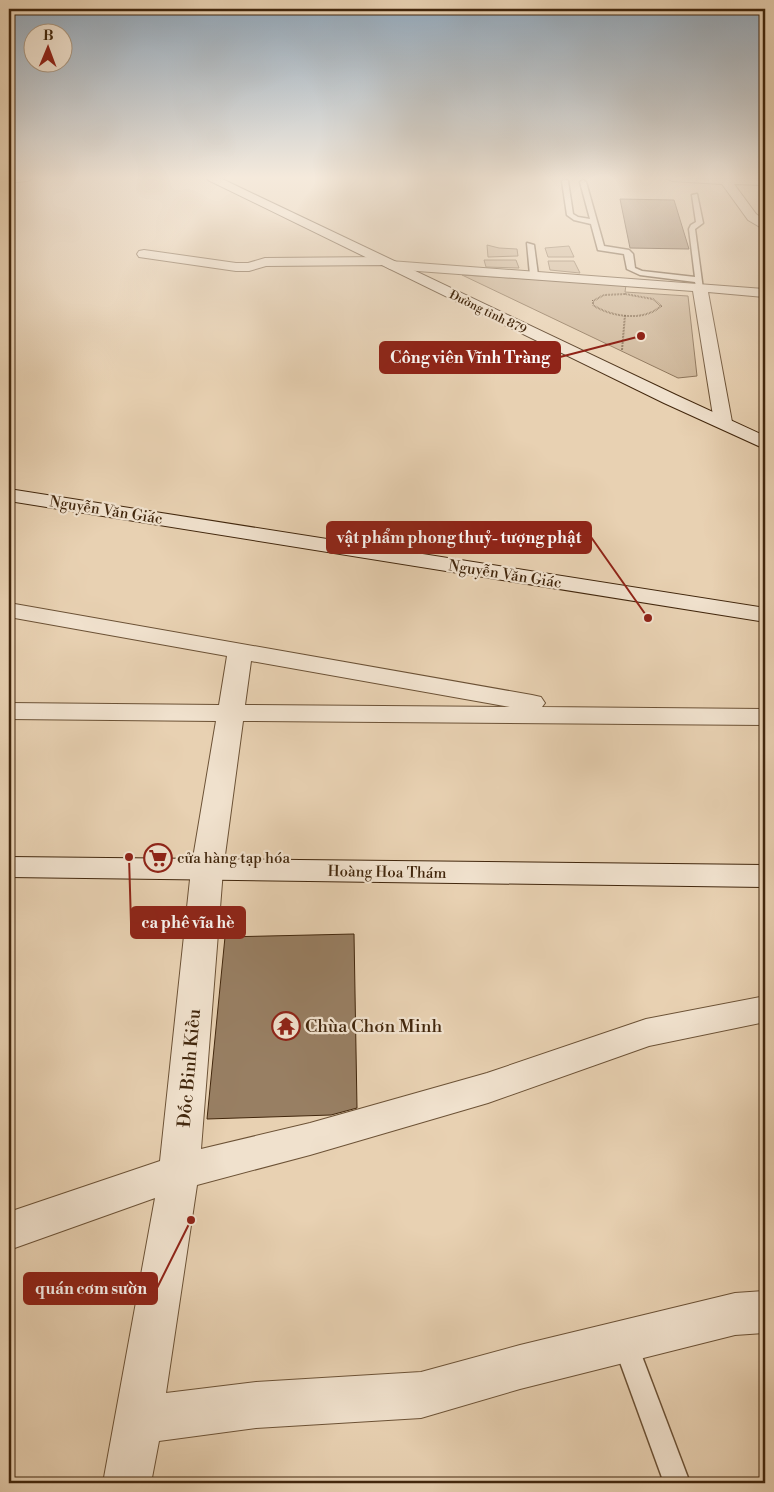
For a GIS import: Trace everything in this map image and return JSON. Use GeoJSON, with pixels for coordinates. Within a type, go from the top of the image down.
{"type":"FeatureCollection","features":[{"type":"Feature","properties":{"kind":"street","name":"Đường tỉnh 879"},"geometry":{"type":"LineString","coordinates":[[355,248],[765,443]]}},
{"type":"Feature","properties":{"kind":"street"},"geometry":{"type":"LineString","coordinates":[[144,254],[236,267],[249,267],[265,262],[386,263],[763,290]]}},
{"type":"Feature","properties":{"kind":"street"},"geometry":{"type":"LineString","coordinates":[[700,284],[723,422]]}},
{"type":"Feature","properties":{"kind":"street","name":"Nguyễn Văn Giác"},"geometry":{"type":"LineString","coordinates":[[9,494],[765,615]]}},
{"type":"Feature","properties":{"kind":"street"},"geometry":{"type":"LineString","coordinates":[[9,610],[610,716]]}},
{"type":"Feature","properties":{"kind":"street","name":"Đốc Binh Kiều"},"geometry":{"type":"LineString","coordinates":[[127,1483],[179,1172],[207,870],[240,651]]}},
{"type":"Feature","properties":{"kind":"street"},"geometry":{"type":"LineString","coordinates":[[9,711],[765,717]]}},
{"type":"Feature","properties":{"kind":"street","name":"Hoàng Hoa Thám"},"geometry":{"type":"LineString","coordinates":[[9,867],[765,876]]}},
{"type":"Feature","properties":{"kind":"street"},"geometry":{"type":"LineString","coordinates":[[9,1231],[179,1172],[310,1139],[488,1088],[646,1033],[765,1009]]}},
{"type":"Feature","properties":{"kind":"street"},"geometry":{"type":"LineString","coordinates":[[139,1420],[256,1404],[421,1395],[520,1367],[735,1314],[765,1312]]}},
{"type":"Feature","properties":{"kind":"lane"},"geometry":{"type":"LineString","coordinates":[[530,248],[534,275]]}},
{"type":"Feature","properties":{"kind":"lane"},"geometry":{"type":"LineString","coordinates":[[606,248],[629,254],[631,269],[652,276],[700,284],[695,248]]}},
{"type":"Feature","properties":{"kind":"lane"},"geometry":{"type":"LineString","coordinates":[[624,1342],[677,1483]]}},
{"type":"Feature","properties":{"kind":"path"},"geometry":{"type":"LineString","coordinates":[[619,375],[625,315]]}},
{"type":"Feature","properties":{"kind":"shaded area"},"geometry":{"type":"Polygon","coordinates":[[[487,248],[517,249],[518,256],[488,257],[487,248]]]}},
{"type":"Feature","properties":{"kind":"shaded area"},"geometry":{"type":"Polygon","coordinates":[[[545,248],[570,248],[574,257],[548,257],[545,248]]]}},
{"type":"Feature","properties":{"kind":"shaded area"},"geometry":{"type":"Polygon","coordinates":[[[484,260],[516,260],[519,268],[486,267],[484,260]]]}},
{"type":"Feature","properties":{"kind":"shaded area"},"geometry":{"type":"Polygon","coordinates":[[[548,261],[574,261],[580,273],[550,270],[548,261]]]}},
{"type":"Feature","properties":{"kind":"shaded area"},"geometry":{"type":"Polygon","coordinates":[[[462,275],[626,285],[625,292],[688,296],[697,376],[678,378],[462,275]]]}},
{"type":"Feature","properties":{"kind":"building"},"geometry":{"type":"Polygon","coordinates":[[[630,248],[689,248],[689,249],[630,248]]]}},
{"type":"Feature","properties":{"kind":"building","name":"Chùa Chơn Minh"},"geometry":{"type":"Polygon","coordinates":[[[354,934],[357,1108],[331,1115],[207,1119],[225,937],[354,934]]]}},
{"type":"Feature","properties":{"kind":"place","name":"Công viên Vĩnh Tràng"},"geometry":{"type":"Point","coordinates":[641,336]}},
{"type":"Feature","properties":{"kind":"place","name":"vật phẩm phong thuỷ- tượng phật"},"geometry":{"type":"Point","coordinates":[648,618]}},
{"type":"Feature","properties":{"kind":"place","name":"ca phê vĩa hè"},"geometry":{"type":"Point","coordinates":[129,857]}},
{"type":"Feature","properties":{"kind":"place","name":"cửa hàng tạp hóa"},"geometry":{"type":"Point","coordinates":[158,858]}},
{"type":"Feature","properties":{"kind":"place","name":"Chùa Chơn Minh"},"geometry":{"type":"Point","coordinates":[286,1026]}},
{"type":"Feature","properties":{"kind":"place","name":"quán cơm sườn"},"geometry":{"type":"Point","coordinates":[191,1220]}}]}
